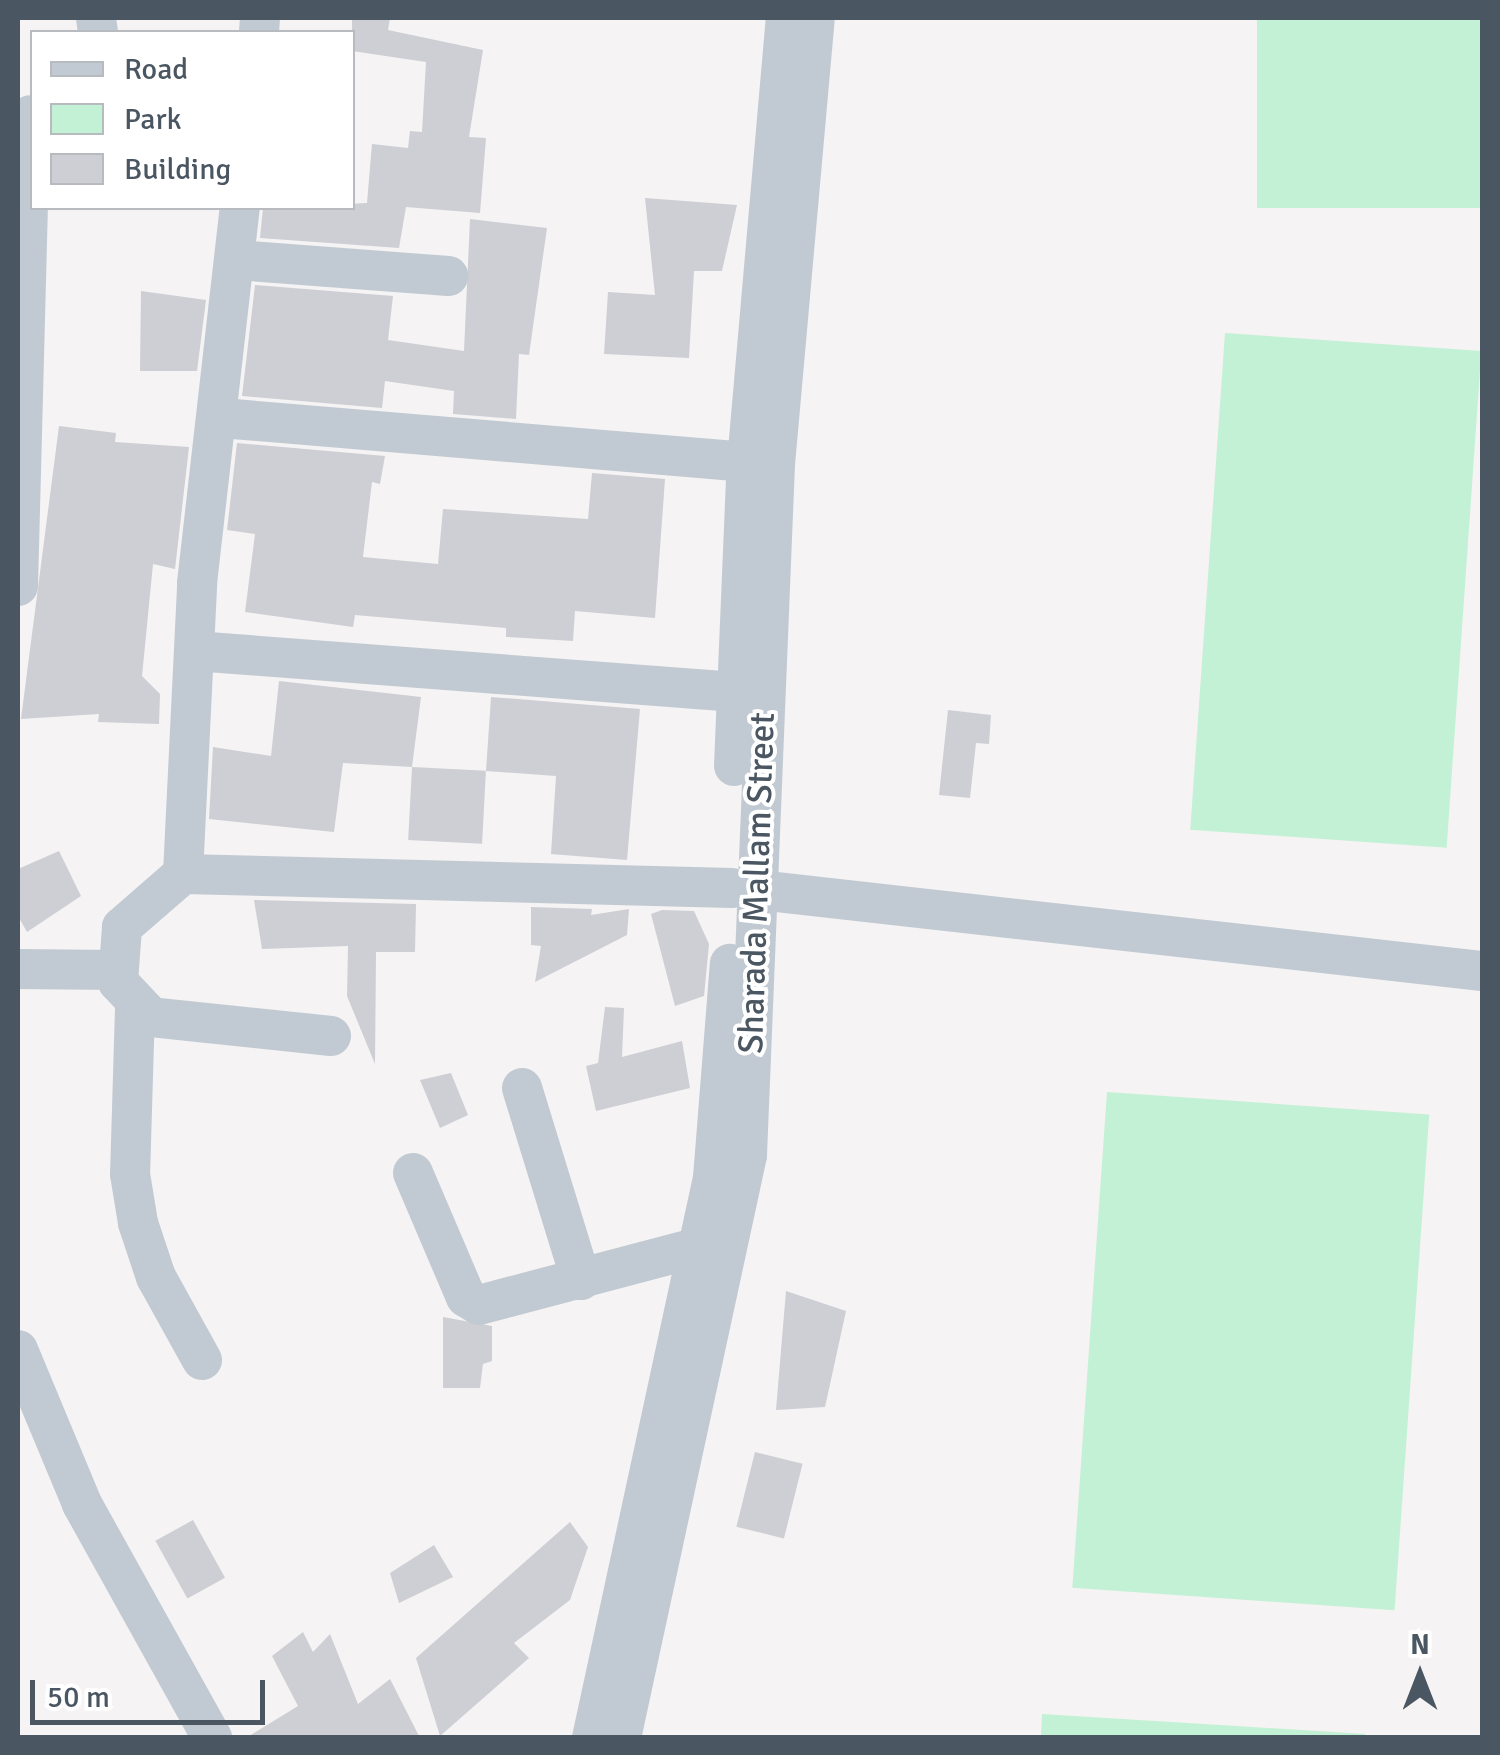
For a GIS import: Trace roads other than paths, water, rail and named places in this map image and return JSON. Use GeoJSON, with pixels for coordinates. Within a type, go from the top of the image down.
{"type":"FeatureCollection","features":[{"type":"Feature","properties":{"kind":"street","name":"Sharada Mallam Street"},"geometry":{"type":"LineString","coordinates":[[621,1738],[747,1156],[745,889],[735,692],[747,462],[786,18]]}},
{"type":"Feature","properties":{"kind":"street","name":"Sharada Mallam Street"},"geometry":{"type":"LineString","coordinates":[[592,1738],[713,1178],[745,889],[775,464],[815,18]]}},
{"type":"Feature","properties":{"kind":"street"},"geometry":{"type":"LineString","coordinates":[[18,586],[27,117]]}},
{"type":"Feature","properties":{"kind":"street"},"geometry":{"type":"LineString","coordinates":[[183,874],[195,651],[240,210]]}},
{"type":"Feature","properties":{"kind":"street"},"geometry":{"type":"LineString","coordinates":[[236,260],[448,276]]}},
{"type":"Feature","properties":{"kind":"street"},"geometry":{"type":"LineString","coordinates":[[220,418],[747,462]]}},
{"type":"Feature","properties":{"kind":"street"},"geometry":{"type":"LineString","coordinates":[[195,651],[735,692]]}},
{"type":"Feature","properties":{"kind":"street"},"geometry":{"type":"LineString","coordinates":[[202,1360],[156,1276],[138,1223],[130,1174],[135,1008],[115,970],[122,927],[183,874],[745,889],[1482,971]]}},
{"type":"Feature","properties":{"kind":"street"},"geometry":{"type":"LineString","coordinates":[[18,969],[115,970]]}},
{"type":"Feature","properties":{"kind":"street"},"geometry":{"type":"LineString","coordinates":[[135,1008],[331,1036]]}},
{"type":"Feature","properties":{"kind":"street"},"geometry":{"type":"LineString","coordinates":[[522,1088],[581,1280]]}},
{"type":"Feature","properties":{"kind":"street"},"geometry":{"type":"LineString","coordinates":[[413,1173],[466,1297],[478,1305],[699,1247]]}},
{"type":"Feature","properties":{"kind":"street"},"geometry":{"type":"LineString","coordinates":[[18,1350],[82,1504],[212,1738]]}}]}
